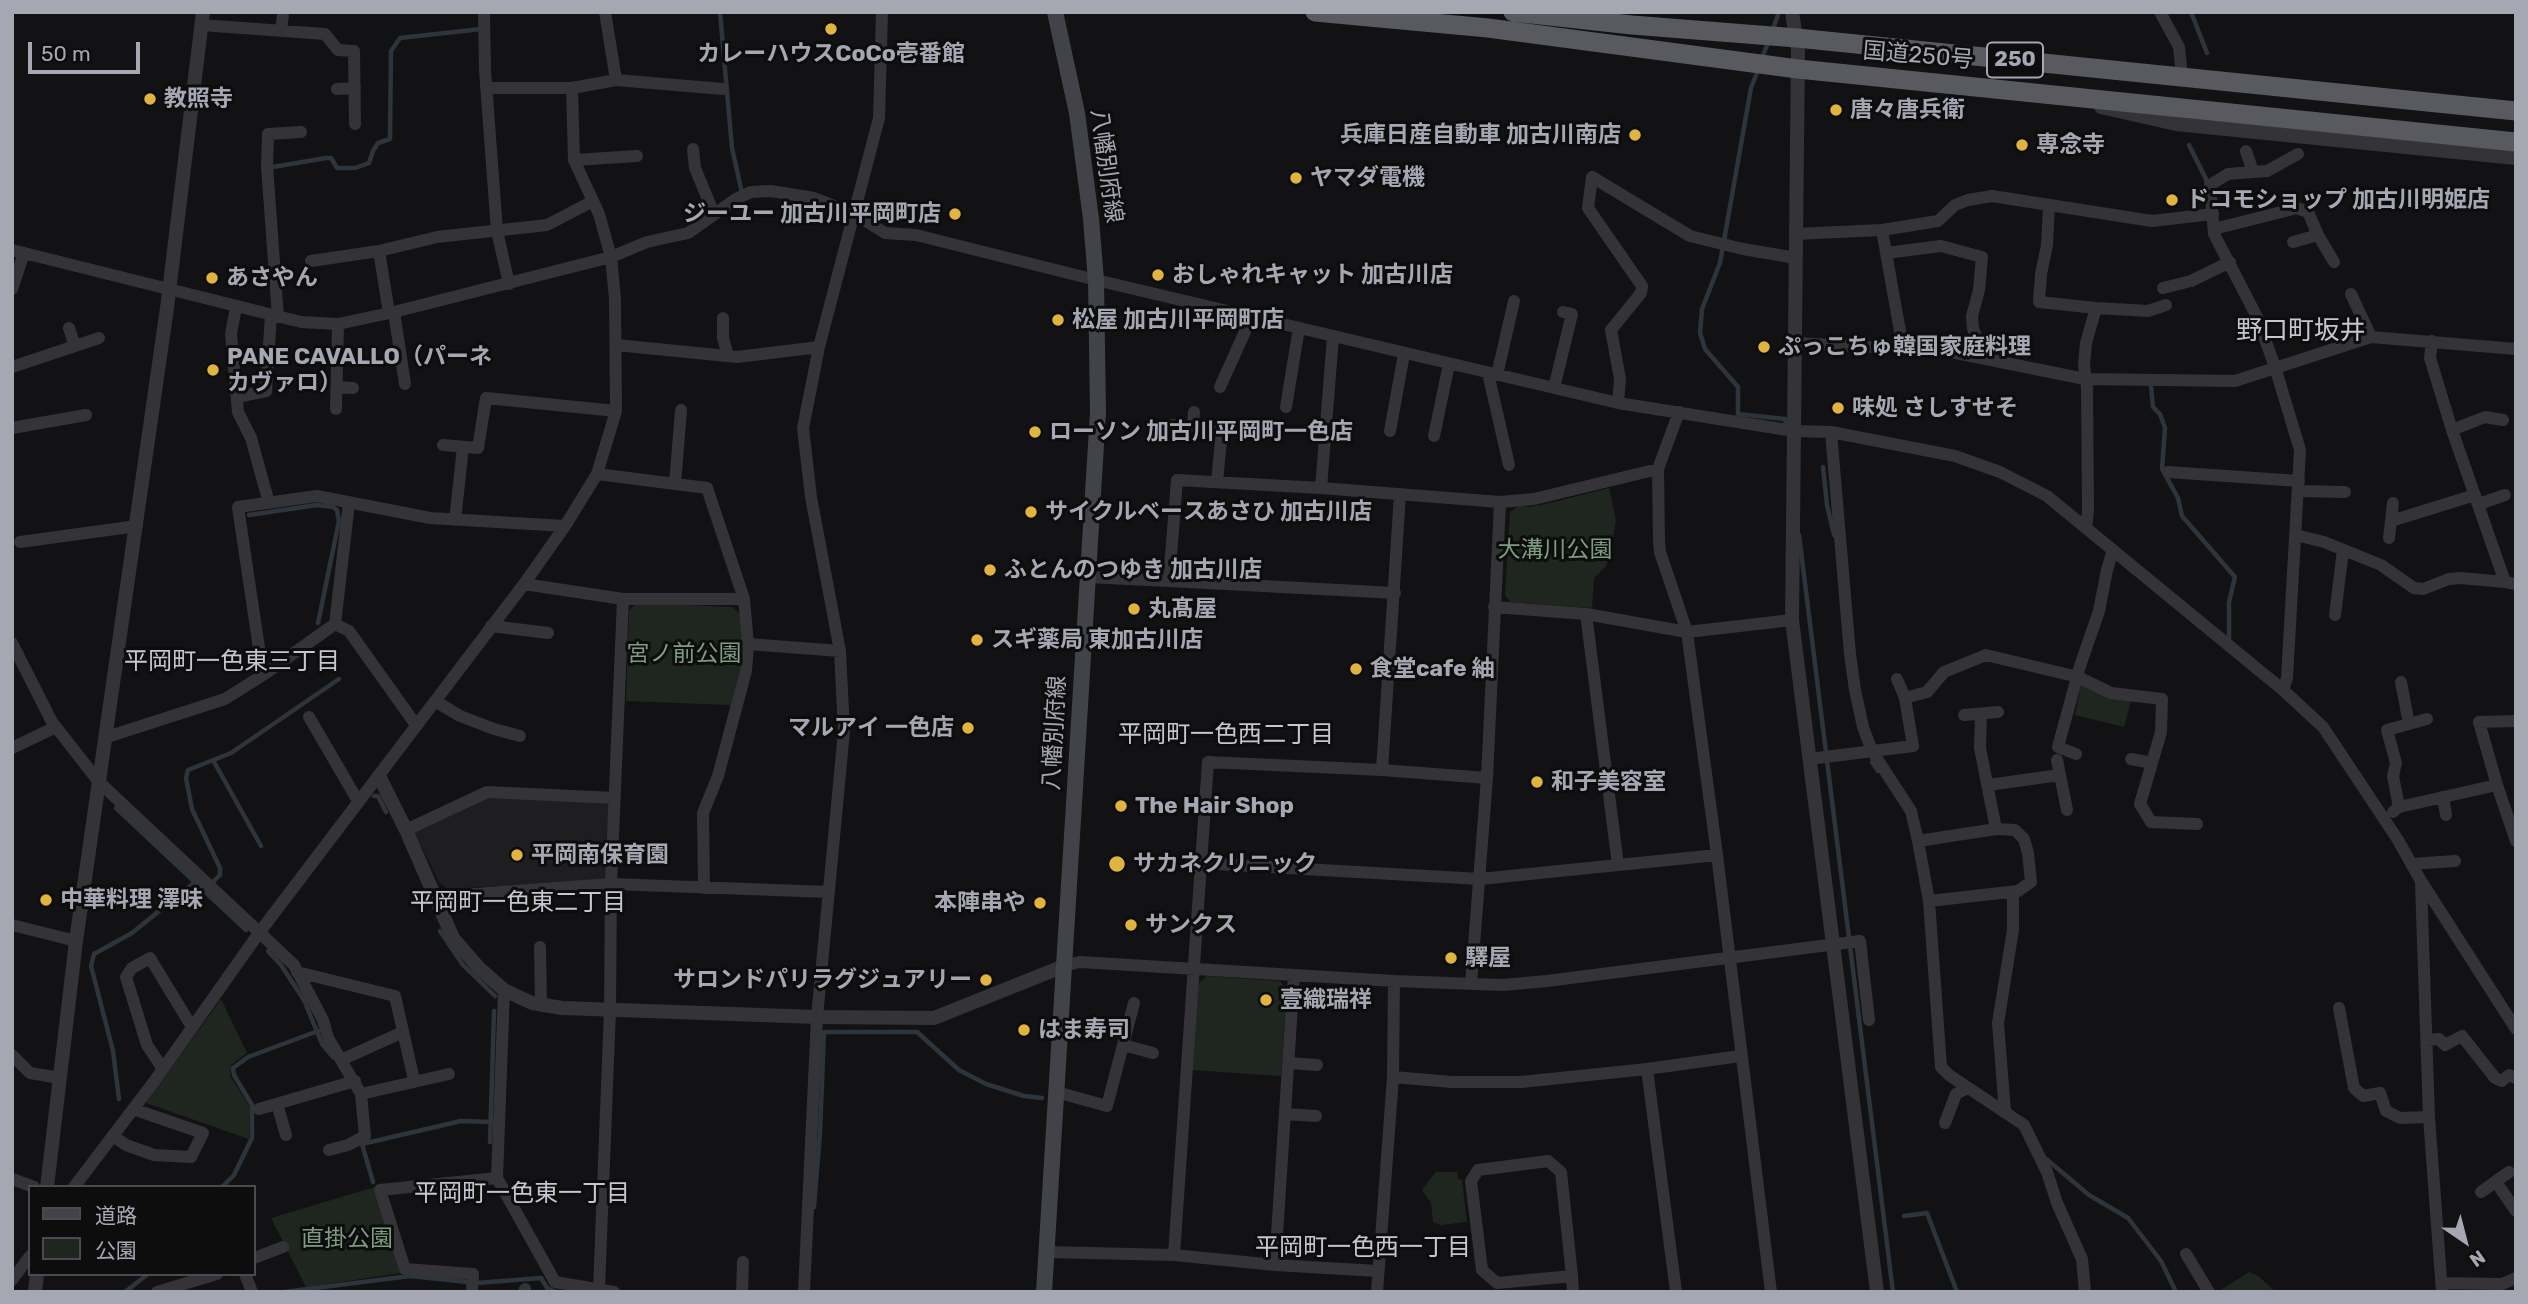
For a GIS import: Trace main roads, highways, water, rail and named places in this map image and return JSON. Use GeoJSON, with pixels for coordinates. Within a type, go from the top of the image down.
{"type":"FeatureCollection","features":[{"type":"Feature","properties":{"kind":"highway","name":"国道250号"},"geometry":{"type":"LineString","coordinates":[[1315,12],[1488,28],[1797,69],[2516,142]]}},
{"type":"Feature","properties":{"kind":"highway","name":"国道250号"},"geometry":{"type":"LineString","coordinates":[[1513,12],[1632,26],[1797,38],[2516,111]]}},
{"type":"Feature","properties":{"kind":"highway","name":"250"},"geometry":{"type":"LineString","coordinates":[[1587,12],[1632,26]]}},
{"type":"Feature","properties":{"kind":"main road","name":"八幡別府線"},"geometry":{"type":"LineString","coordinates":[[1044,1292],[1098,412],[1096,280],[1085,166],[1077,113],[1055,12]]}},
{"type":"Feature","properties":{"kind":"waterway"},"geometry":{"type":"LineString","coordinates":[[720,12],[732,148],[742,193]]}},
{"type":"Feature","properties":{"kind":"waterway"},"geometry":{"type":"LineString","coordinates":[[1772,32],[1779,12]]}},
{"type":"Feature","properties":{"kind":"waterway"},"geometry":{"type":"LineString","coordinates":[[2191,12],[2207,53]]}},
{"type":"Feature","properties":{"kind":"waterway"},"geometry":{"type":"LineString","coordinates":[[273,167],[326,158],[331,158],[337,168],[355,168],[369,163],[378,143],[390,139],[391,51],[400,38],[481,29]]}},
{"type":"Feature","properties":{"kind":"waterway"},"geometry":{"type":"LineString","coordinates":[[1762,58],[1769,40]]}},
{"type":"Feature","properties":{"kind":"waterway"},"geometry":{"type":"LineString","coordinates":[[1758,70],[1751,88],[1720,263],[1702,309],[1700,333],[1705,349],[1738,387],[1738,414],[1785,419],[1786,426]]}},
{"type":"Feature","properties":{"kind":"waterway"},"geometry":{"type":"LineString","coordinates":[[2189,145],[2207,186]]}},
{"type":"Feature","properties":{"kind":"waterway"},"geometry":{"type":"LineString","coordinates":[[2151,386],[2153,407],[2160,414],[2165,428],[2162,469],[2178,498],[2182,516],[2235,577],[2229,602],[2229,639]]}},
{"type":"Feature","properties":{"kind":"waterway"},"geometry":{"type":"LineString","coordinates":[[1823,467],[1827,505],[1834,535]]}},
{"type":"Feature","properties":{"kind":"waterway"},"geometry":{"type":"LineString","coordinates":[[249,515],[317,505],[337,510],[339,521],[318,623]]}},
{"type":"Feature","properties":{"kind":"waterway"},"geometry":{"type":"LineString","coordinates":[[1799,535],[1893,1292]]}},
{"type":"Feature","properties":{"kind":"waterway"},"geometry":{"type":"LineString","coordinates":[[212,883],[220,875],[220,868],[192,809],[186,778],[188,770],[231,753],[339,679]]}},
{"type":"Feature","properties":{"kind":"waterway"},"geometry":{"type":"LineString","coordinates":[[213,760],[261,846]]}},
{"type":"Feature","properties":{"kind":"waterway"},"geometry":{"type":"LineString","coordinates":[[1872,762],[1878,771]]}},
{"type":"Feature","properties":{"kind":"waterway"},"geometry":{"type":"LineString","coordinates":[[374,796],[378,796],[386,812]]}},
{"type":"Feature","properties":{"kind":"waterway"},"geometry":{"type":"LineString","coordinates":[[116,808],[246,930]]}},
{"type":"Feature","properties":{"kind":"waterway"},"geometry":{"type":"LineString","coordinates":[[119,1099],[113,1051],[91,966],[94,954],[132,933],[195,882]]}},
{"type":"Feature","properties":{"kind":"waterway"},"geometry":{"type":"LineString","coordinates":[[440,931],[463,965],[495,996]]}},
{"type":"Feature","properties":{"kind":"waterway"},"geometry":{"type":"LineString","coordinates":[[268,951],[281,965],[304,1000],[322,1044],[333,1057]]}},
{"type":"Feature","properties":{"kind":"waterway"},"geometry":{"type":"LineString","coordinates":[[490,1142],[494,1011]]}},
{"type":"Feature","properties":{"kind":"waterway"},"geometry":{"type":"LineString","coordinates":[[224,1185],[234,1175],[252,1138],[252,1105],[234,1075],[233,1068],[248,1057],[318,1031]]}},
{"type":"Feature","properties":{"kind":"waterway"},"geometry":{"type":"LineString","coordinates":[[814,1207],[824,1032],[917,1032],[959,1070],[986,1084],[1024,1096],[1042,1098]]}},
{"type":"Feature","properties":{"kind":"waterway"},"geometry":{"type":"LineString","coordinates":[[373,1182],[362,1144],[461,1121],[492,1122]]}},
{"type":"Feature","properties":{"kind":"waterway"},"geometry":{"type":"LineString","coordinates":[[2045,1158],[2089,1195],[2128,1218],[2161,1261],[2176,1292]]}},
{"type":"Feature","properties":{"kind":"waterway"},"geometry":{"type":"LineString","coordinates":[[1904,1216],[1927,1213],[1957,1292]]}},
{"type":"Feature","properties":{"kind":"waterway"},"geometry":{"type":"LineString","coordinates":[[125,1292],[145,1276]]}},
{"type":"Feature","properties":{"kind":"waterway"},"geometry":{"type":"LineString","coordinates":[[284,1292],[410,1276],[477,1283],[541,1278],[547,1288],[556,1292]]}},
{"type":"Feature","properties":{"kind":"place","name":"カレーハウスCoCo壱番館"},"geometry":{"type":"Point","coordinates":[831,29]}},
{"type":"Feature","properties":{"kind":"place","name":"教照寺"},"geometry":{"type":"Point","coordinates":[150,99]}},
{"type":"Feature","properties":{"kind":"place","name":"唐々唐兵衛"},"geometry":{"type":"Point","coordinates":[1836,110]}},
{"type":"Feature","properties":{"kind":"place","name":"兵庫日産自動車 加古川南店"},"geometry":{"type":"Point","coordinates":[1635,135]}},
{"type":"Feature","properties":{"kind":"place","name":"専念寺"},"geometry":{"type":"Point","coordinates":[2022,145]}},
{"type":"Feature","properties":{"kind":"place","name":"ヤマダ電機"},"geometry":{"type":"Point","coordinates":[1296,178]}},
{"type":"Feature","properties":{"kind":"place","name":"ドコモショップ 加古川明姫店"},"geometry":{"type":"Point","coordinates":[2172,200]}},
{"type":"Feature","properties":{"kind":"place","name":"ジーユー 加古川平岡町店"},"geometry":{"type":"Point","coordinates":[955,214]}},
{"type":"Feature","properties":{"kind":"place","name":"おしゃれキャット 加古川店"},"geometry":{"type":"Point","coordinates":[1158,275]}},
{"type":"Feature","properties":{"kind":"place","name":"あさやん"},"geometry":{"type":"Point","coordinates":[212,278]}},
{"type":"Feature","properties":{"kind":"place","name":"松屋 加古川平岡町店"},"geometry":{"type":"Point","coordinates":[1058,320]}},
{"type":"Feature","properties":{"kind":"place","name":"ぷっこちゅ韓国家庭料理"},"geometry":{"type":"Point","coordinates":[1764,347]}},
{"type":"Feature","properties":{"kind":"place","name":"PANE CAVALLO（パーネ カヴァロ）"},"geometry":{"type":"Point","coordinates":[213,370]}},
{"type":"Feature","properties":{"kind":"place","name":"味処 さしすせそ"},"geometry":{"type":"Point","coordinates":[1838,408]}},
{"type":"Feature","properties":{"kind":"place","name":"ローソン 加古川平岡町一色店"},"geometry":{"type":"Point","coordinates":[1035,432]}},
{"type":"Feature","properties":{"kind":"place","name":"サイクルベースあさひ 加古川店"},"geometry":{"type":"Point","coordinates":[1031,512]}},
{"type":"Feature","properties":{"kind":"place","name":"ふとんのつゆき 加古川店"},"geometry":{"type":"Point","coordinates":[990,570]}},
{"type":"Feature","properties":{"kind":"place","name":"丸髙屋"},"geometry":{"type":"Point","coordinates":[1134,609]}},
{"type":"Feature","properties":{"kind":"place","name":"スギ薬局 東加古川店"},"geometry":{"type":"Point","coordinates":[977,640]}},
{"type":"Feature","properties":{"kind":"place","name":"食堂cafe 紬"},"geometry":{"type":"Point","coordinates":[1356,669]}},
{"type":"Feature","properties":{"kind":"place","name":"マルアイ 一色店"},"geometry":{"type":"Point","coordinates":[968,728]}},
{"type":"Feature","properties":{"kind":"place","name":"和子美容室"},"geometry":{"type":"Point","coordinates":[1537,782]}},
{"type":"Feature","properties":{"kind":"place","name":"The Hair Shop"},"geometry":{"type":"Point","coordinates":[1121,806]}},
{"type":"Feature","properties":{"kind":"place","name":"平岡南保育園"},"geometry":{"type":"Point","coordinates":[517,855]}},
{"type":"Feature","properties":{"kind":"place","name":"サカネクリニック"},"geometry":{"type":"Point","coordinates":[1117,864]}},
{"type":"Feature","properties":{"kind":"place","name":"中華料理 澤味"},"geometry":{"type":"Point","coordinates":[46,900]}},
{"type":"Feature","properties":{"kind":"place","name":"本陣串や"},"geometry":{"type":"Point","coordinates":[1040,903]}},
{"type":"Feature","properties":{"kind":"place","name":"サンクス"},"geometry":{"type":"Point","coordinates":[1131,925]}},
{"type":"Feature","properties":{"kind":"place","name":"驛屋"},"geometry":{"type":"Point","coordinates":[1451,958]}},
{"type":"Feature","properties":{"kind":"place","name":"サロンドパリラグジュアリー"},"geometry":{"type":"Point","coordinates":[986,980]}},
{"type":"Feature","properties":{"kind":"place","name":"壹織瑞祥"},"geometry":{"type":"Point","coordinates":[1266,1000]}},
{"type":"Feature","properties":{"kind":"place","name":"はま寿司"},"geometry":{"type":"Point","coordinates":[1024,1030]}},
{"type":"Feature","properties":{"kind":"district","name":"野口町坂井"},"geometry":{"type":"Point","coordinates":[2301,331]}},
{"type":"Feature","properties":{"kind":"district","name":"平岡町一色東三丁目"},"geometry":{"type":"Point","coordinates":[232,662]}},
{"type":"Feature","properties":{"kind":"district","name":"平岡町一色西二丁目"},"geometry":{"type":"Point","coordinates":[1226,735]}},
{"type":"Feature","properties":{"kind":"district","name":"平岡町一色東二丁目"},"geometry":{"type":"Point","coordinates":[518,903]}},
{"type":"Feature","properties":{"kind":"district","name":"平岡町一色東一丁目"},"geometry":{"type":"Point","coordinates":[522,1194]}},
{"type":"Feature","properties":{"kind":"district","name":"平岡町一色西一丁目"},"geometry":{"type":"Point","coordinates":[1363,1248]}},
{"type":"Feature","properties":{"kind":"park label","name":"大溝川公園"},"geometry":{"type":"Point","coordinates":[1555,550]}},
{"type":"Feature","properties":{"kind":"park label","name":"宮ノ前公園"},"geometry":{"type":"Point","coordinates":[684,654]}},
{"type":"Feature","properties":{"kind":"park label","name":"直掛公園"},"geometry":{"type":"Point","coordinates":[347,1239]}}]}
